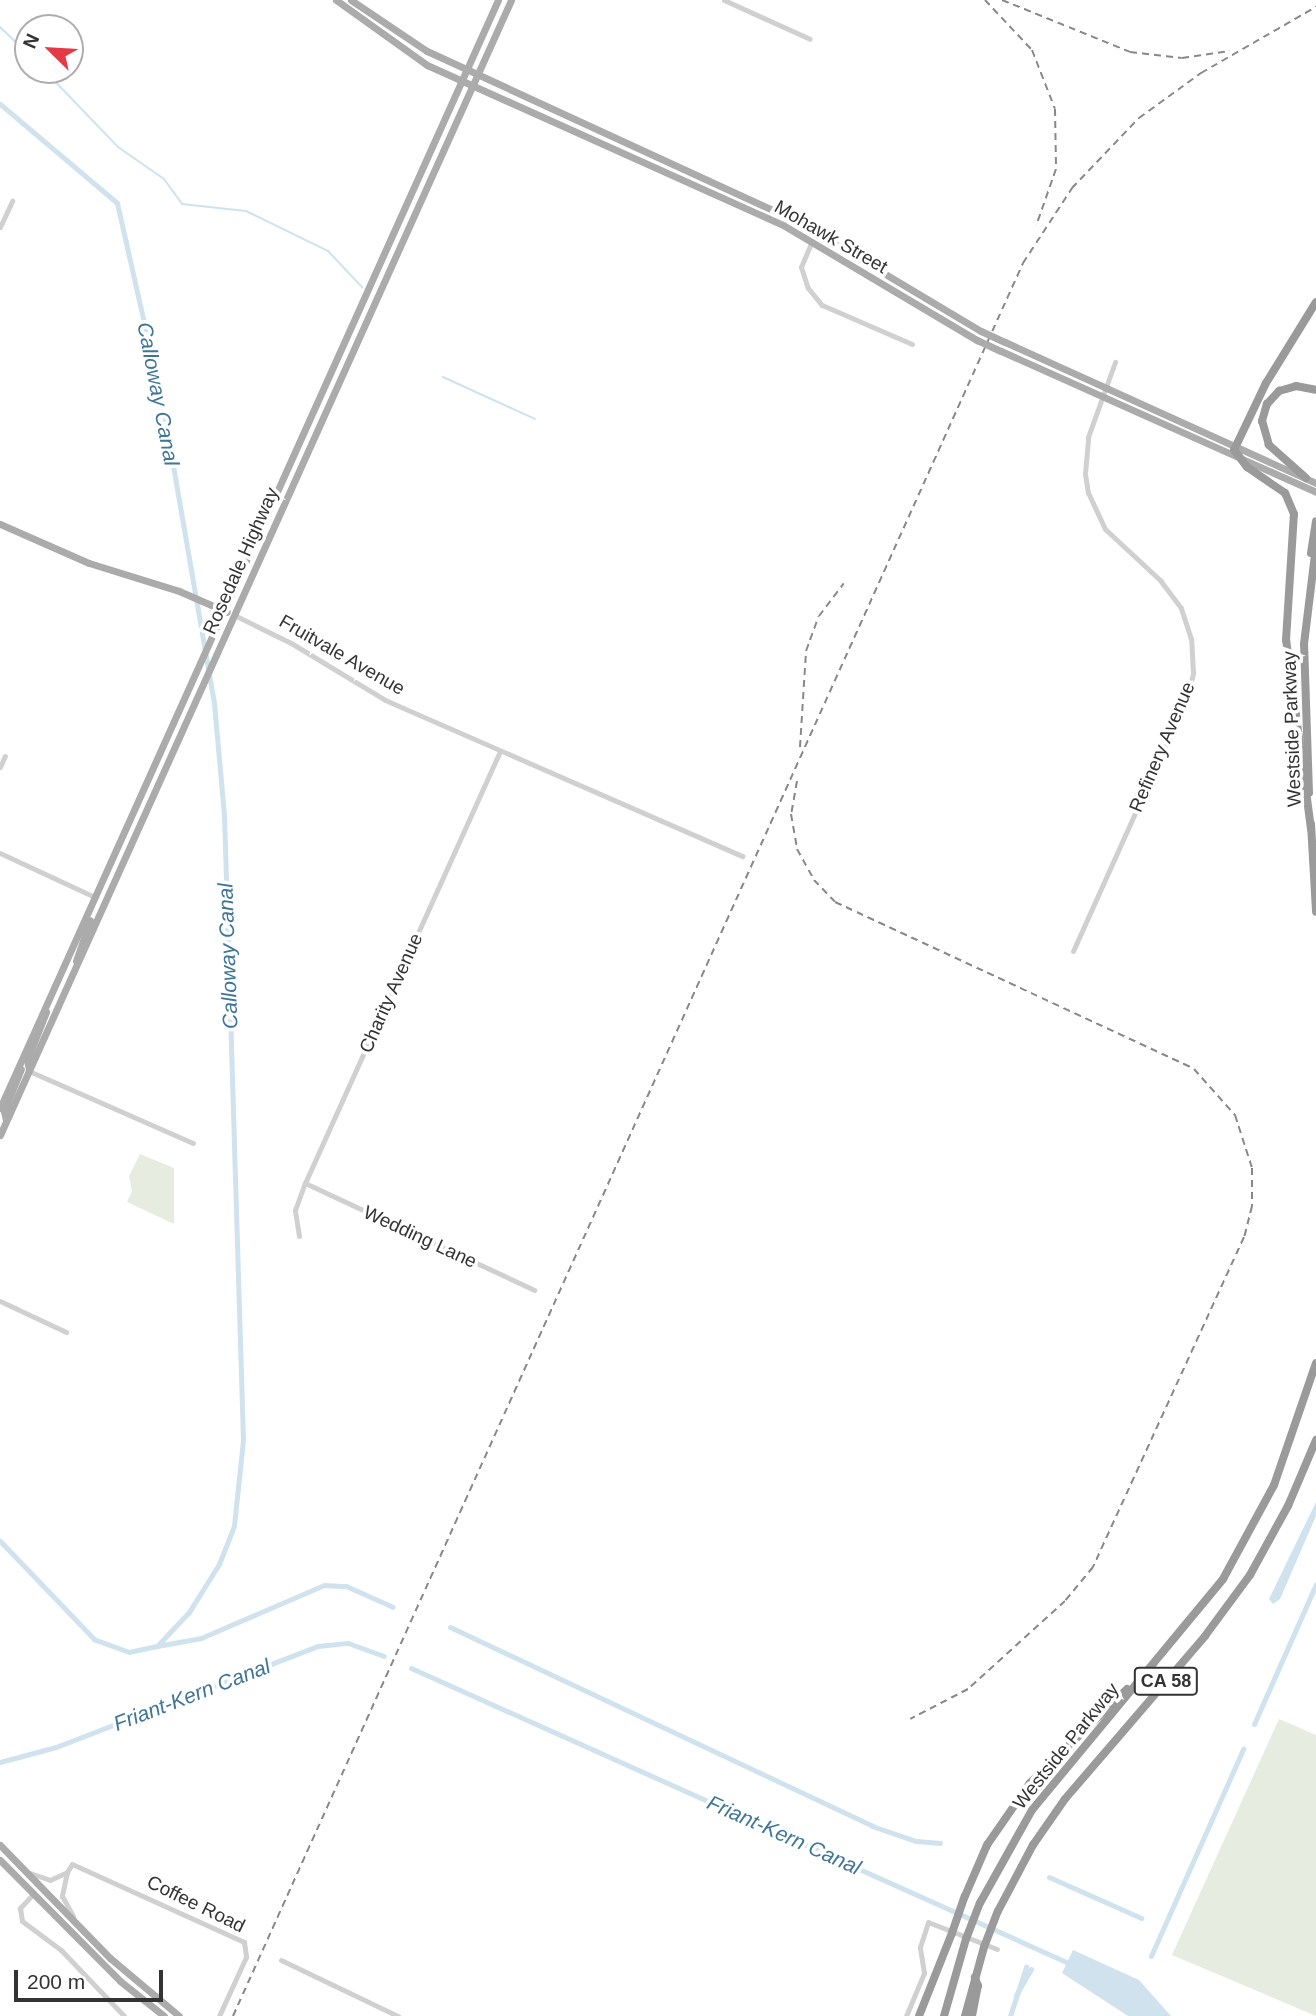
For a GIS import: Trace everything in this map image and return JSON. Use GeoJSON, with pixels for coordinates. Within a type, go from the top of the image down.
{"type":"FeatureCollection","features":[{"type":"Feature","properties":{"kind":"highway"},"geometry":{"type":"LineString","coordinates":[[1311,828],[1286,640],[1294,514],[1282,490],[1236,456],[1235,445],[1270,376],[1316,302]]}},
{"type":"Feature","properties":{"kind":"highway"},"geometry":{"type":"LineString","coordinates":[[1313,485],[1269,445],[1262,421],[1267,404],[1279,391],[1296,386],[1316,390]]}},
{"type":"Feature","properties":{"kind":"highway"},"geometry":{"type":"LineString","coordinates":[[1307,608],[1316,521]]}},
{"type":"Feature","properties":{"kind":"highway","name":"Westside Parkway"},"geometry":{"type":"LineString","coordinates":[[1316,546],[1307,608],[1304,692],[1316,912]]}},
{"type":"Feature","properties":{"kind":"highway","name":"Westside Parkway"},"geometry":{"type":"LineString","coordinates":[[944,2016],[966,1939],[980,1903],[1032,1810],[1158,1661],[1223,1579],[1259,1517],[1289,1451],[1316,1363]]}},
{"type":"Feature","properties":{"kind":"highway","name":"Westside Parkway"},"geometry":{"type":"LineString","coordinates":[[965,2016],[984,1947],[998,1911],[1028,1853],[1065,1799],[1205,1636],[1250,1575],[1288,1506],[1316,1440]]}},
{"type":"Feature","properties":{"kind":"highway"},"geometry":{"type":"LineString","coordinates":[[919,2016],[987,1845],[1030,1783],[1158,1661]]}},
{"type":"Feature","properties":{"kind":"highway"},"geometry":{"type":"LineString","coordinates":[[972,2016],[978,1986],[974,1977]]}},
{"type":"Feature","properties":{"kind":"main road","name":"Mohawk Street"},"geometry":{"type":"LineString","coordinates":[[336,0],[398,48],[461,80],[812,241],[977,340],[1236,456],[1313,485]]}},
{"type":"Feature","properties":{"kind":"main road","name":"Mohawk Street"},"geometry":{"type":"LineString","coordinates":[[351,0],[415,45],[793,219],[981,331],[1235,445],[1313,485]]}},
{"type":"Feature","properties":{"kind":"main road","name":"Rosedale Highway"},"geometry":{"type":"LineString","coordinates":[[0,1108],[498,0]]}},
{"type":"Feature","properties":{"kind":"main road","name":"Rosedale Highway"},"geometry":{"type":"LineString","coordinates":[[0,1135],[511,0]]}},
{"type":"Feature","properties":{"kind":"main road"},"geometry":{"type":"LineString","coordinates":[[646,163],[649,157],[688,170]]}},
{"type":"Feature","properties":{"kind":"main road","name":"Fruitvale Avenue"},"geometry":{"type":"LineString","coordinates":[[0,524],[89,563],[186,594],[234,615]]}},
{"type":"Feature","properties":{"kind":"main road"},"geometry":{"type":"LineString","coordinates":[[107,896],[104,890],[128,837],[127,827]]}},
{"type":"Feature","properties":{"kind":"main road"},"geometry":{"type":"LineString","coordinates":[[75,968],[77,950],[97,904],[96,897]]}},
{"type":"Feature","properties":{"kind":"main road"},"geometry":{"type":"LineString","coordinates":[[29,1070],[27,1060],[46,1019],[46,1006]]}},
{"type":"Feature","properties":{"kind":"main road"},"geometry":{"type":"LineString","coordinates":[[6,1121],[4,1111],[21,1061]]}},
{"type":"Feature","properties":{"kind":"main road"},"geometry":{"type":"LineString","coordinates":[[0,1845],[127,1975],[179,2016]]}},
{"type":"Feature","properties":{"kind":"main road"},"geometry":{"type":"LineString","coordinates":[[0,1860],[120,1981],[164,2016]]}},
{"type":"Feature","properties":{"kind":"street"},"geometry":{"type":"LineString","coordinates":[[724,0],[810,39]]}},
{"type":"Feature","properties":{"kind":"street"},"geometry":{"type":"LineString","coordinates":[[0,227],[12,201]]}},
{"type":"Feature","properties":{"kind":"street"},"geometry":{"type":"LineString","coordinates":[[812,241],[801,267],[808,288],[822,305],[912,344]]}},
{"type":"Feature","properties":{"kind":"street","name":"Refinery Avenue"},"geometry":{"type":"LineString","coordinates":[[1073,951],[1186,701],[1193,673],[1191,639],[1181,608],[1161,582],[1105,529],[1088,492],[1085,456],[1115,362]]}},
{"type":"Feature","properties":{"kind":"street","name":"Fruitvale Avenue"},"geometry":{"type":"LineString","coordinates":[[234,615],[291,643],[385,700],[742,856]]}},
{"type":"Feature","properties":{"kind":"street","name":"Charity Avenue"},"geometry":{"type":"LineString","coordinates":[[299,1236],[295,1210],[305,1183],[499,752]]}},
{"type":"Feature","properties":{"kind":"street"},"geometry":{"type":"LineString","coordinates":[[0,767],[5,756]]}},
{"type":"Feature","properties":{"kind":"street"},"geometry":{"type":"LineString","coordinates":[[0,853],[96,897]]}},
{"type":"Feature","properties":{"kind":"street"},"geometry":{"type":"LineString","coordinates":[[29,1070],[193,1143]]}},
{"type":"Feature","properties":{"kind":"street","name":"Wedding Lane"},"geometry":{"type":"LineString","coordinates":[[305,1183],[534,1290]]}},
{"type":"Feature","properties":{"kind":"street"},"geometry":{"type":"LineString","coordinates":[[0,1301],[66,1332]]}},
{"type":"Feature","properties":{"kind":"street","name":"Coffee Road"},"geometry":{"type":"LineString","coordinates":[[30,1873],[50,1880],[67,1872],[72,1864],[244,1942],[246,1957],[219,2016]]}},
{"type":"Feature","properties":{"kind":"street"},"geometry":{"type":"LineString","coordinates":[[67,1872],[62,1896],[74,1919]]}},
{"type":"Feature","properties":{"kind":"street"},"geometry":{"type":"LineString","coordinates":[[34,1892],[20,1908],[22,1921],[61,1950],[124,2016]]}},
{"type":"Feature","properties":{"kind":"street"},"geometry":{"type":"LineString","coordinates":[[906,2016],[924,1973],[920,1947],[929,1922],[997,1949]]}},
{"type":"Feature","properties":{"kind":"street"},"geometry":{"type":"LineString","coordinates":[[281,1960],[398,2016]]}},
{"type":"Feature","properties":{"kind":"shaded area"},"geometry":{"type":"Polygon","coordinates":[[[140,1154],[174,1168],[174,1224],[127,1202],[132,1191],[129,1176],[140,1154]]]}},
{"type":"Feature","properties":{"kind":"shaded area"},"geometry":{"type":"Polygon","coordinates":[[[1279,1719],[1316,1735],[1316,2016],[1172,1955],[1279,1719]]]}},
{"type":"Feature","properties":{"kind":"water"},"geometry":{"type":"Polygon","coordinates":[[[1316,1502],[1316,1516],[1280,1599],[1273,1604],[1269,1599],[1316,1502]]]}},
{"type":"Feature","properties":{"kind":"water"},"geometry":{"type":"Polygon","coordinates":[[[1073,1950],[1139,1980],[1171,2016],[1128,2016],[1062,1973],[1073,1950]]]}},
{"type":"Feature","properties":{"kind":"waterway"},"geometry":{"type":"LineString","coordinates":[[0,27],[14,40]]}},
{"type":"Feature","properties":{"kind":"waterway"},"geometry":{"type":"LineString","coordinates":[[57,84],[118,147],[164,179],[182,204],[246,211],[328,251],[362,287]]}},
{"type":"Feature","properties":{"kind":"waterway","name":"Calloway Canal"},"geometry":{"type":"LineString","coordinates":[[0,104],[117,203],[162,402],[214,703],[224,815],[243,1440],[234,1526],[219,1564],[189,1612],[157,1646],[129,1652],[94,1639],[0,1541]]}},
{"type":"Feature","properties":{"kind":"waterway"},"geometry":{"type":"LineString","coordinates":[[443,377],[535,419]]}},
{"type":"Feature","properties":{"kind":"waterway"},"geometry":{"type":"LineString","coordinates":[[1254,1724],[1316,1584]]}},
{"type":"Feature","properties":{"kind":"waterway"},"geometry":{"type":"LineString","coordinates":[[157,1646],[201,1638],[324,1585],[346,1586],[393,1607]]}},
{"type":"Feature","properties":{"kind":"waterway"},"geometry":{"type":"LineString","coordinates":[[450,1627],[872,1826],[916,1841],[940,1843]]}},
{"type":"Feature","properties":{"kind":"waterway","name":"Friant-Kern Canal"},"geometry":{"type":"LineString","coordinates":[[0,1762],[56,1747],[318,1646],[348,1643],[384,1656]]}},
{"type":"Feature","properties":{"kind":"waterway","name":"Friant-Kern Canal"},"geometry":{"type":"LineString","coordinates":[[411,1668],[1071,1964]]}},
{"type":"Feature","properties":{"kind":"waterway"},"geometry":{"type":"LineString","coordinates":[[1151,1956],[1243,1749]]}},
{"type":"Feature","properties":{"kind":"waterway"},"geometry":{"type":"LineString","coordinates":[[1049,1877],[1141,1918]]}},
{"type":"Feature","properties":{"kind":"waterway"},"geometry":{"type":"LineString","coordinates":[[1010,2016],[1026,1967]]}},
{"type":"Feature","properties":{"kind":"waterway"},"geometry":{"type":"LineString","coordinates":[[1016,1995],[1031,1969]]}},
{"type":"Feature","properties":{"kind":"railway"},"geometry":{"type":"LineString","coordinates":[[985,0],[1032,50],[1055,109],[1056,169],[1036,226]]}},
{"type":"Feature","properties":{"kind":"railway"},"geometry":{"type":"LineString","coordinates":[[1002,0],[1130,52],[1182,58],[1229,51]]}},
{"type":"Feature","properties":{"kind":"railway"},"geometry":{"type":"LineString","coordinates":[[233,2016],[1023,263],[1072,188],[1139,118],[1201,73],[1316,7]]}},
{"type":"Feature","properties":{"kind":"railway"},"geometry":{"type":"LineString","coordinates":[[800,747],[806,651],[819,616],[844,583]]}},
{"type":"Feature","properties":{"kind":"railway"},"geometry":{"type":"LineString","coordinates":[[797,781],[791,814],[797,849],[814,880],[835,902],[1194,1069],[1235,1115],[1252,1168],[1252,1206],[1244,1237],[1093,1567],[1065,1601],[968,1689],[910,1719]]}}]}
